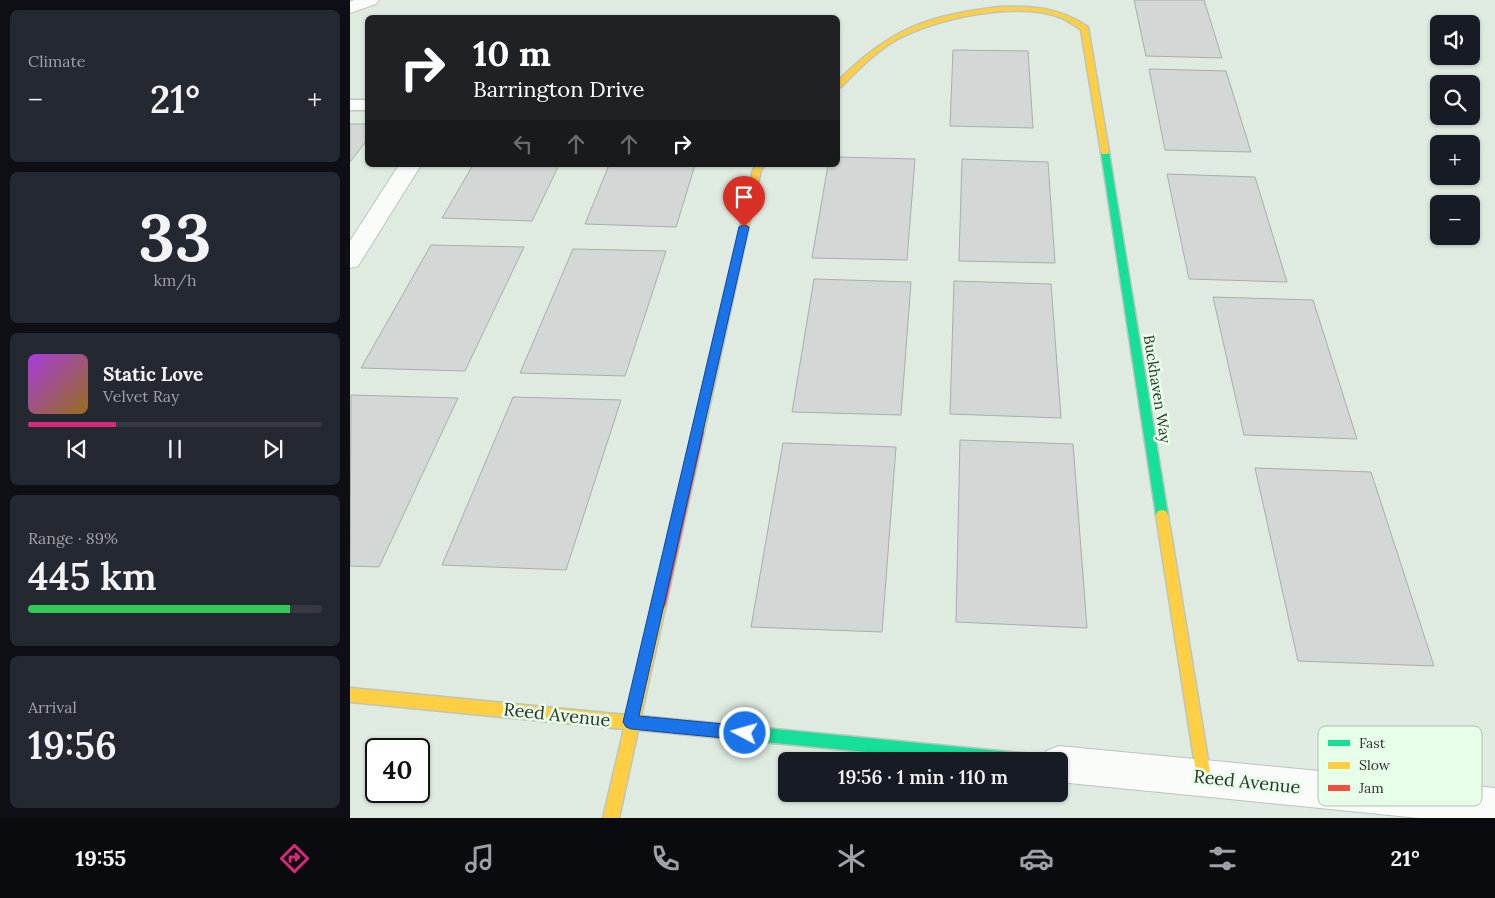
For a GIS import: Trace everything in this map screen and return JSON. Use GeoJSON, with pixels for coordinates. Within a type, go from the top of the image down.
{"type":"FeatureCollection","features":[{"type":"Feature","properties":{"kind":"street"},"geometry":{"type":"LineString","coordinates":[[350,8],[370,0]]}},
{"type":"Feature","properties":{"kind":"street","name":"Buckhaven Way"},"geometry":{"type":"LineString","coordinates":[[840,83],[853,69],[894,38],[938,19],[996,8],[1044,10],[1063,15],[1085,30],[1204,778]]}},
{"type":"Feature","properties":{"kind":"street"},"geometry":{"type":"LineString","coordinates":[[350,260],[409,167]]}},
{"type":"Feature","properties":{"kind":"street"},"geometry":{"type":"LineString","coordinates":[[611,818],[631,722],[757,170],[759,167]]}},
{"type":"Feature","properties":{"kind":"street","name":"Reed Avenue"},"geometry":{"type":"LineString","coordinates":[[350,695],[939,752]]}},
{"type":"Feature","properties":{"kind":"street","name":"Reed Avenue"},"geometry":{"type":"LineString","coordinates":[[1068,765],[1318,789]]}},
{"type":"Feature","properties":{"kind":"street","name":"Reed Avenue"},"geometry":{"type":"LineString","coordinates":[[1482,806],[1495,807]]}},
{"type":"Feature","properties":{"kind":"lane"},"geometry":{"type":"LineString","coordinates":[[350,105],[365,105]]}},
{"type":"Feature","properties":{"kind":"building"},"geometry":{"type":"Polygon","coordinates":[[[1134,0],[1204,0],[1222,58],[1146,56],[1134,0]]]}},
{"type":"Feature","properties":{"kind":"building"},"geometry":{"type":"Polygon","coordinates":[[[953,50],[1028,51],[1033,128],[950,126],[953,50]]]}},
{"type":"Feature","properties":{"kind":"building"},"geometry":{"type":"Polygon","coordinates":[[[1149,69],[1226,71],[1251,152],[1165,150],[1149,69]]]}},
{"type":"Feature","properties":{"kind":"building"},"geometry":{"type":"Polygon","coordinates":[[[350,124],[365,124],[365,143],[350,162],[350,124]]]}},
{"type":"Feature","properties":{"kind":"building"},"geometry":{"type":"Polygon","coordinates":[[[840,157],[915,159],[907,260],[812,258],[828,167],[840,167],[840,157]]]}},
{"type":"Feature","properties":{"kind":"building"},"geometry":{"type":"Polygon","coordinates":[[[962,159],[1048,162],[1055,263],[959,261],[962,159]]]}},
{"type":"Feature","properties":{"kind":"building"},"geometry":{"type":"Polygon","coordinates":[[[472,167],[558,167],[532,221],[442,218],[472,167]]]}},
{"type":"Feature","properties":{"kind":"building"},"geometry":{"type":"Polygon","coordinates":[[[608,167],[694,167],[676,227],[585,224],[608,167]]]}},
{"type":"Feature","properties":{"kind":"building"},"geometry":{"type":"Polygon","coordinates":[[[1167,174],[1255,177],[1287,282],[1189,279],[1167,174]]]}},
{"type":"Feature","properties":{"kind":"building"},"geometry":{"type":"Polygon","coordinates":[[[431,245],[524,247],[465,371],[361,368],[431,245]]]}},
{"type":"Feature","properties":{"kind":"building"},"geometry":{"type":"Polygon","coordinates":[[[573,249],[666,251],[625,376],[520,373],[573,249]]]}},
{"type":"Feature","properties":{"kind":"building"},"geometry":{"type":"Polygon","coordinates":[[[814,279],[911,282],[901,415],[792,412],[814,279]]]}},
{"type":"Feature","properties":{"kind":"building"},"geometry":{"type":"Polygon","coordinates":[[[954,281],[1051,284],[1061,418],[950,414],[954,281]]]}},
{"type":"Feature","properties":{"kind":"building"},"geometry":{"type":"Polygon","coordinates":[[[1213,297],[1313,300],[1357,439],[1244,435],[1213,297]]]}},
{"type":"Feature","properties":{"kind":"building"},"geometry":{"type":"Polygon","coordinates":[[[351,395],[458,398],[379,567],[350,566],[351,395]]]}},
{"type":"Feature","properties":{"kind":"building"},"geometry":{"type":"Polygon","coordinates":[[[513,397],[621,400],[566,570],[442,565],[513,397]]]}},
{"type":"Feature","properties":{"kind":"building"},"geometry":{"type":"Polygon","coordinates":[[[960,440],[1073,444],[1087,628],[956,622],[960,440]]]}},
{"type":"Feature","properties":{"kind":"building"},"geometry":{"type":"Polygon","coordinates":[[[783,443],[896,447],[882,632],[751,627],[783,443]]]}},
{"type":"Feature","properties":{"kind":"building"},"geometry":{"type":"Polygon","coordinates":[[[1255,468],[1371,472],[1434,666],[1298,661],[1255,468]]]}},
{"type":"Feature","properties":{"kind":"traffic: fast"},"geometry":{"type":"LineString","coordinates":[[1105,152],[1162,515]]}},
{"type":"Feature","properties":{"kind":"traffic: fast"},"geometry":{"type":"LineString","coordinates":[[753,734],[939,752]]}},
{"type":"Feature","properties":{"kind":"traffic: slow"},"geometry":{"type":"LineString","coordinates":[[840,83],[864,60],[886,43],[932,22],[953,16],[999,9],[1022,9],[1062,15],[1085,29],[1105,152]]}},
{"type":"Feature","properties":{"kind":"traffic: slow"},"geometry":{"type":"LineString","coordinates":[[698,432],[757,170],[759,167]]}},
{"type":"Feature","properties":{"kind":"traffic: slow"},"geometry":{"type":"LineString","coordinates":[[1162,515],[1204,778]]}},
{"type":"Feature","properties":{"kind":"traffic: slow"},"geometry":{"type":"LineString","coordinates":[[611,818],[659,604]]}},
{"type":"Feature","properties":{"kind":"traffic: slow"},"geometry":{"type":"LineString","coordinates":[[350,695],[753,734]]}},
{"type":"Feature","properties":{"kind":"traffic: jam"},"geometry":{"type":"LineString","coordinates":[[659,604],[698,432]]}},
{"type":"Feature","properties":{"kind":"route"},"geometry":{"type":"LineString","coordinates":[[744,227],[631,722],[745,733]]}}]}
